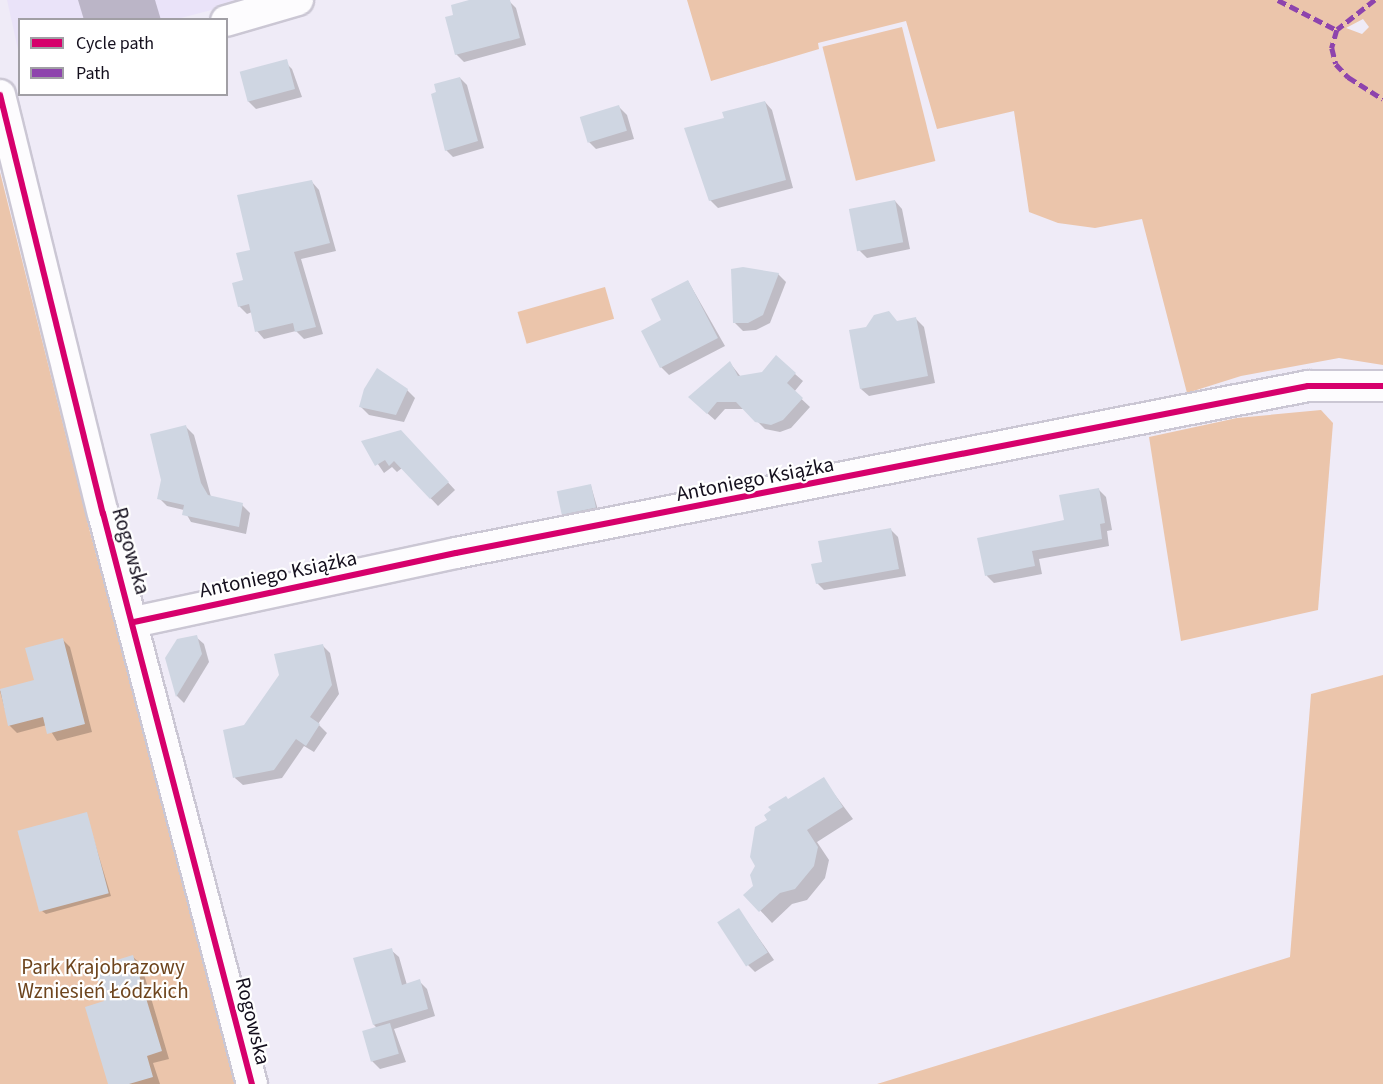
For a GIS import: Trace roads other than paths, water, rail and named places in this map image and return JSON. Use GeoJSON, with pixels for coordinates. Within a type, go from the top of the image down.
{"type":"FeatureCollection","features":[{"type":"Feature","properties":{"kind":"street"},"geometry":{"type":"LineString","coordinates":[[228,20],[298,0]]}},
{"type":"Feature","properties":{"kind":"street"},"geometry":{"type":"LineString","coordinates":[[0,85],[18,80]]}},
{"type":"Feature","properties":{"kind":"street","name":"Rogowska"},"geometry":{"type":"LineString","coordinates":[[0,95],[103,513],[134,622],[252,1084]]}},
{"type":"Feature","properties":{"kind":"street","name":"Antoniego Książka"},"geometry":{"type":"LineString","coordinates":[[134,622],[456,553],[1308,386],[1383,386]]}},
{"type":"Feature","properties":{"kind":"park label","name":"Park Krajobrazowy Wzniesień Łódzkich"},"geometry":{"type":"Point","coordinates":[103,979]}}]}
